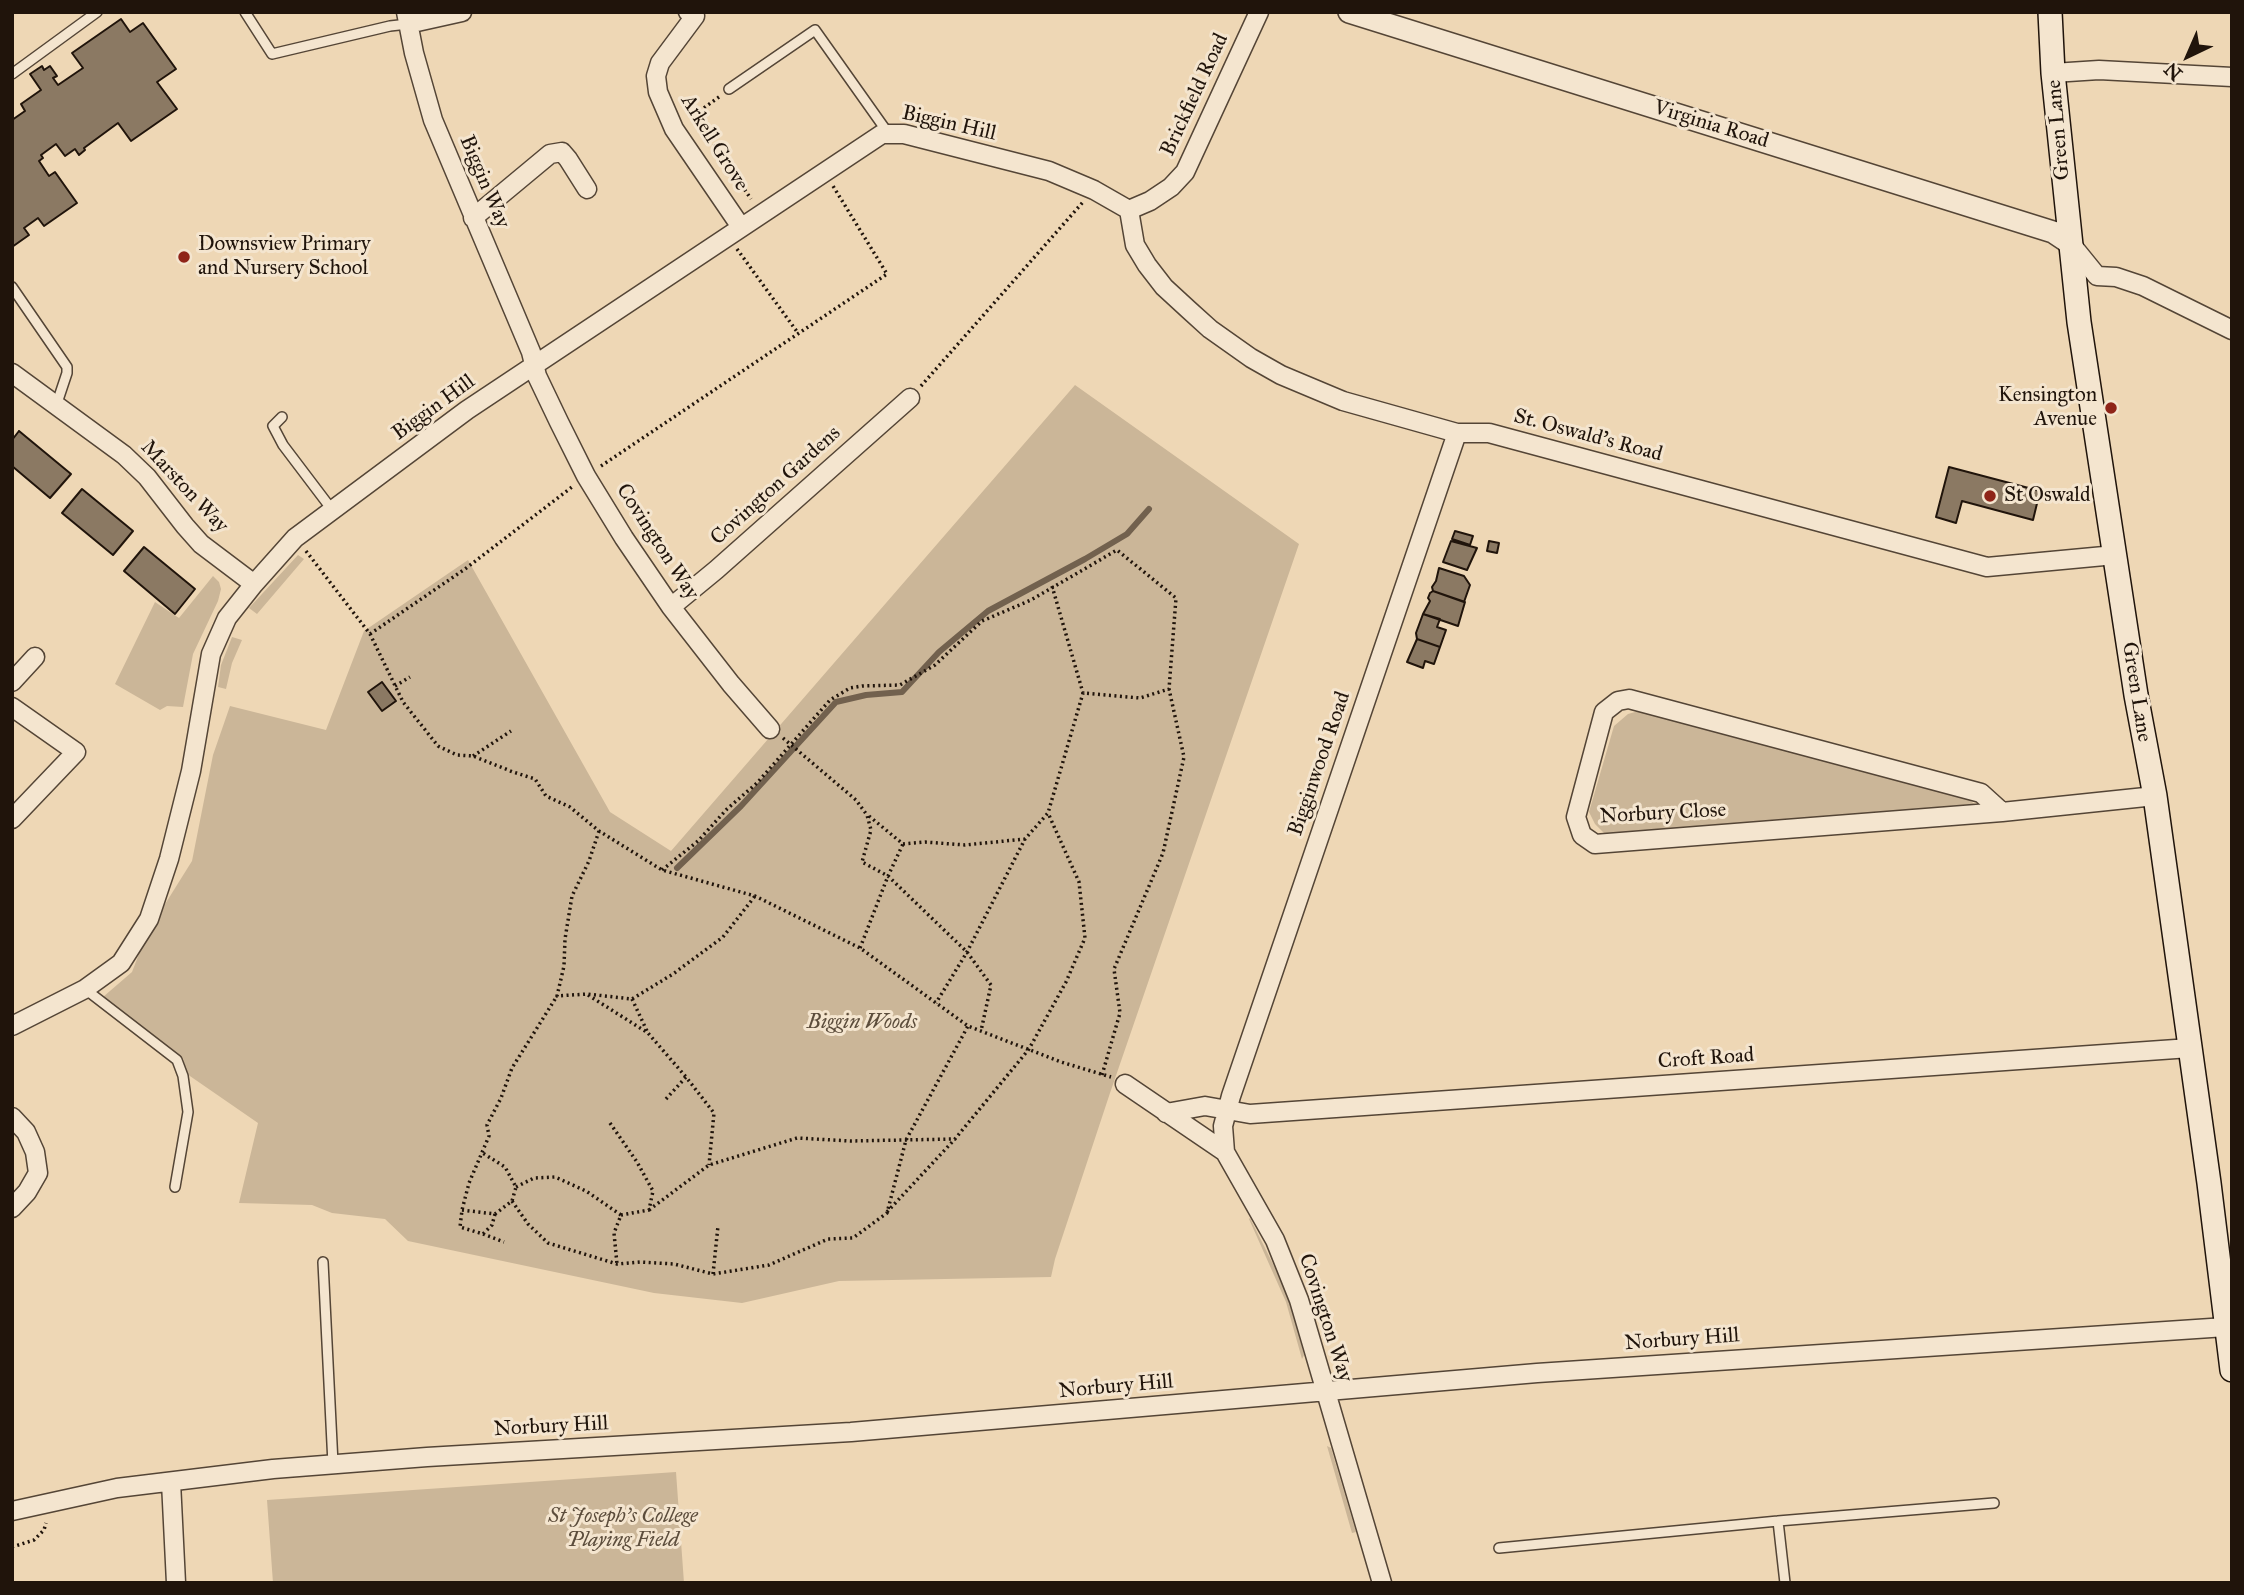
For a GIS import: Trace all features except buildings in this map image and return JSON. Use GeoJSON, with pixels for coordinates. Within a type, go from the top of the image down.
{"type":"FeatureCollection","features":[{"type":"Feature","properties":{"kind":"main road","name":"Green Lane"},"geometry":{"type":"LineString","coordinates":[[2050,12],[2053,73],[2079,322],[2136,695],[2155,796],[2229,1327],[2232,1370]]}},
{"type":"Feature","properties":{"kind":"street"},"geometry":{"type":"LineString","coordinates":[[407,18],[462,12]]}},
{"type":"Feature","properties":{"kind":"street","name":"Brickfield Road"},"geometry":{"type":"LineString","coordinates":[[1129,210],[1150,201],[1171,187],[1185,172],[1259,12]]}},
{"type":"Feature","properties":{"kind":"street","name":"Virginia Road"},"geometry":{"type":"LineString","coordinates":[[1349,12],[2053,232],[2071,244]]}},
{"type":"Feature","properties":{"kind":"street","name":"Arkell Grove"},"geometry":{"type":"LineString","coordinates":[[694,14],[660,63],[656,76],[658,93],[674,130],[734,231]]}},
{"type":"Feature","properties":{"kind":"street","name":"Biggin Way"},"geometry":{"type":"LineString","coordinates":[[407,18],[433,120],[535,364]]}},
{"type":"Feature","properties":{"kind":"street"},"geometry":{"type":"LineString","coordinates":[[2053,73],[2099,70],[2232,77]]}},
{"type":"Feature","properties":{"kind":"street","name":"Biggin Hill"},"geometry":{"type":"LineString","coordinates":[[13,1022],[85,989],[121,963],[149,919],[169,859],[191,771],[211,654],[221,629],[254,584],[295,538],[467,410],[868,142],[888,133],[904,134],[1049,172],[1094,190],[1129,210]]}},
{"type":"Feature","properties":{"kind":"street"},"geometry":{"type":"LineString","coordinates":[[474,218],[551,154],[562,152],[587,189]]}},
{"type":"Feature","properties":{"kind":"street","name":"St. Oswald's Road"},"geometry":{"type":"LineString","coordinates":[[1129,210],[1135,244],[1147,265],[1164,287],[1189,310],[1230,344],[1281,375],[1343,401],[1457,433],[1489,433],[1987,567],[2115,555]]}},
{"type":"Feature","properties":{"kind":"street"},"geometry":{"type":"LineString","coordinates":[[2071,244],[2097,276],[2116,277],[2143,286],[2232,330]]}},
{"type":"Feature","properties":{"kind":"street","name":"Covington Way"},"geometry":{"type":"LineString","coordinates":[[535,364],[537,376],[586,476],[624,538],[671,607],[770,729]]}},
{"type":"Feature","properties":{"kind":"street","name":"Marston Way"},"geometry":{"type":"LineString","coordinates":[[12,373],[124,455],[147,477],[201,544],[254,584]]}},
{"type":"Feature","properties":{"kind":"street","name":"Covington Gardens"},"geometry":{"type":"LineString","coordinates":[[671,607],[910,398]]}},
{"type":"Feature","properties":{"kind":"street","name":"Bigginwood Road"},"geometry":{"type":"LineString","coordinates":[[1225,1153],[1223,1126],[1227,1110],[1457,433]]}},
{"type":"Feature","properties":{"kind":"street"},"geometry":{"type":"LineString","coordinates":[[12,682],[35,657]]}},
{"type":"Feature","properties":{"kind":"street","name":"Norbury Close"},"geometry":{"type":"LineString","coordinates":[[2002,813],[1981,793],[1629,699],[1618,701],[1604,712],[1576,817],[1582,835],[1595,844],[2002,813],[2155,796]]}},
{"type":"Feature","properties":{"kind":"street"},"geometry":{"type":"LineString","coordinates":[[12,707],[76,752],[12,819]]}},
{"type":"Feature","properties":{"kind":"street","name":"Croft Road"},"geometry":{"type":"LineString","coordinates":[[1166,1113],[1205,1106],[1250,1114],[2190,1048]]}},
{"type":"Feature","properties":{"kind":"street","name":"Covington Way"},"geometry":{"type":"LineString","coordinates":[[1121,1081],[1225,1153],[1275,1240],[1299,1300],[1382,1583]]}},
{"type":"Feature","properties":{"kind":"street"},"geometry":{"type":"LineString","coordinates":[[12,1117],[26,1132],[36,1152],[38,1173],[27,1192],[12,1208]]}},
{"type":"Feature","properties":{"kind":"street","name":"Norbury Hill"},"geometry":{"type":"LineString","coordinates":[[12,1511],[117,1488],[333,1464],[851,1432],[1537,1373],[2229,1327]]}},
{"type":"Feature","properties":{"kind":"street"},"geometry":{"type":"LineString","coordinates":[[172,1482],[176,1583]]}},
{"type":"Feature","properties":{"kind":"lane"},"geometry":{"type":"LineString","coordinates":[[12,74],[97,12]]}},
{"type":"Feature","properties":{"kind":"lane"},"geometry":{"type":"LineString","coordinates":[[245,12],[272,54],[390,26],[407,18]]}},
{"type":"Feature","properties":{"kind":"lane"},"geometry":{"type":"LineString","coordinates":[[729,89],[815,30],[888,133]]}},
{"type":"Feature","properties":{"kind":"lane"},"geometry":{"type":"LineString","coordinates":[[12,287],[66,367],[67,373],[56,406]]}},
{"type":"Feature","properties":{"kind":"lane"},"geometry":{"type":"LineString","coordinates":[[282,417],[273,425],[283,444],[333,511]]}},
{"type":"Feature","properties":{"kind":"lane"},"geometry":{"type":"LineString","coordinates":[[85,989],[177,1060],[183,1076],[188,1112],[175,1187]]}},
{"type":"Feature","properties":{"kind":"lane"},"geometry":{"type":"LineString","coordinates":[[323,1262],[333,1464]]}},
{"type":"Feature","properties":{"kind":"lane"},"geometry":{"type":"LineString","coordinates":[[1499,1548],[1994,1503]]}},
{"type":"Feature","properties":{"kind":"lane"},"geometry":{"type":"LineString","coordinates":[[1778,1521],[1785,1583]]}},
{"type":"Feature","properties":{"kind":"path"},"geometry":{"type":"LineString","coordinates":[[729,89],[694,115],[761,213]]}},
{"type":"Feature","properties":{"kind":"path"},"geometry":{"type":"LineString","coordinates":[[370,634],[466,569],[586,476],[887,274],[824,172]]}},
{"type":"Feature","properties":{"kind":"path"},"geometry":{"type":"LineString","coordinates":[[910,398],[1094,190]]}},
{"type":"Feature","properties":{"kind":"path"},"geometry":{"type":"LineString","coordinates":[[734,231],[799,334]]}},
{"type":"Feature","properties":{"kind":"path"},"geometry":{"type":"LineString","coordinates":[[295,538],[370,634],[403,702],[438,746],[457,755],[472,756],[535,779],[546,796],[570,807],[599,831],[662,870],[755,896],[860,948],[968,1026],[1121,1081]]}},
{"type":"Feature","properties":{"kind":"path"},"geometry":{"type":"LineString","coordinates":[[662,870],[698,841],[727,809],[757,783],[830,700],[850,688],[900,685],[934,665],[982,621],[1031,600],[1117,550],[1176,598],[1170,689],[1184,757],[1163,853],[1114,969],[1120,1013],[1102,1074]]}},
{"type":"Feature","properties":{"kind":"path"},"geometry":{"type":"LineString","coordinates":[[936,1003],[967,952],[1025,839],[1048,813],[1083,694],[1052,586]]}},
{"type":"Feature","properties":{"kind":"path"},"geometry":{"type":"LineString","coordinates":[[395,686],[410,677]]}},
{"type":"Feature","properties":{"kind":"path"},"geometry":{"type":"LineString","coordinates":[[1083,694],[1140,698],[1170,689]]}},
{"type":"Feature","properties":{"kind":"path"},"geometry":{"type":"LineString","coordinates":[[770,729],[792,743],[856,800],[867,815],[903,844],[925,842],[965,845],[1025,839]]}},
{"type":"Feature","properties":{"kind":"path"},"geometry":{"type":"LineString","coordinates":[[472,756],[512,731]]}},
{"type":"Feature","properties":{"kind":"path"},"geometry":{"type":"LineString","coordinates":[[512,1200],[528,1224],[548,1243],[617,1264],[674,1264],[713,1274],[769,1265],[828,1240],[853,1238],[887,1213],[955,1139],[1029,1049],[1066,982],[1085,938],[1079,882],[1048,813]]}},
{"type":"Feature","properties":{"kind":"path"},"geometry":{"type":"LineString","coordinates":[[867,815],[871,830],[862,862],[888,876],[967,952],[991,985],[981,1031]]}},
{"type":"Feature","properties":{"kind":"path"},"geometry":{"type":"LineString","coordinates":[[504,1242],[460,1227],[462,1210],[469,1183],[489,1136],[487,1125],[512,1068],[557,996],[565,966],[565,939],[572,896],[589,861],[599,831]]}},
{"type":"Feature","properties":{"kind":"path"},"geometry":{"type":"LineString","coordinates":[[860,948],[903,844]]}},
{"type":"Feature","properties":{"kind":"path"},"geometry":{"type":"LineString","coordinates":[[557,996],[587,994],[632,999],[673,974],[723,937],[755,896]]}},
{"type":"Feature","properties":{"kind":"path"},"geometry":{"type":"LineString","coordinates":[[587,994],[648,1033]]}},
{"type":"Feature","properties":{"kind":"path"},"geometry":{"type":"LineString","coordinates":[[632,999],[648,1033],[714,1114],[709,1165]]}},
{"type":"Feature","properties":{"kind":"path"},"geometry":{"type":"LineString","coordinates":[[887,1213],[906,1140],[968,1026]]}},
{"type":"Feature","properties":{"kind":"path"},"geometry":{"type":"LineString","coordinates":[[666,1099],[686,1077]]}},
{"type":"Feature","properties":{"kind":"path"},"geometry":{"type":"LineString","coordinates":[[610,1123],[653,1191],[649,1210]]}},
{"type":"Feature","properties":{"kind":"path"},"geometry":{"type":"LineString","coordinates":[[483,1234],[492,1225],[495,1214],[512,1200],[516,1188],[534,1178],[555,1177],[586,1191],[621,1215],[649,1210],[709,1165],[797,1138],[850,1141],[955,1139]]}},
{"type":"Feature","properties":{"kind":"path"},"geometry":{"type":"LineString","coordinates":[[481,1152],[505,1167],[516,1188]]}},
{"type":"Feature","properties":{"kind":"path"},"geometry":{"type":"LineString","coordinates":[[462,1210],[495,1214]]}},
{"type":"Feature","properties":{"kind":"path"},"geometry":{"type":"LineString","coordinates":[[617,1264],[614,1233],[621,1215]]}},
{"type":"Feature","properties":{"kind":"path"},"geometry":{"type":"LineString","coordinates":[[713,1274],[718,1226]]}},
{"type":"Feature","properties":{"kind":"path"},"geometry":{"type":"LineString","coordinates":[[12,1546],[34,1540],[44,1530],[53,1501]]}},
{"type":"Feature","properties":{"kind":"green space","name":"Biggin Woods"},"geometry":{"type":"Polygon","coordinates":[[[1075,385],[1299,544],[1110,1093],[1051,1277],[839,1281],[742,1303],[654,1293],[408,1241],[385,1219],[332,1213],[312,1205],[239,1203],[258,1123],[187,1074],[183,1058],[103,997],[132,972],[147,933],[192,861],[213,755],[230,706],[326,730],[364,631],[468,560],[610,812],[671,851],[1075,385]]]}},
{"type":"Feature","properties":{"kind":"green space"},"geometry":{"type":"Polygon","coordinates":[[[298,555],[304,559],[257,614],[249,608],[298,555]]]}},
{"type":"Feature","properties":{"kind":"green space"},"geometry":{"type":"Polygon","coordinates":[[[213,576],[221,589],[193,654],[183,707],[167,706],[160,710],[115,684],[155,602],[179,618],[213,576]]]}},
{"type":"Feature","properties":{"kind":"green space"},"geometry":{"type":"Polygon","coordinates":[[[232,637],[242,640],[232,663],[226,689],[218,687],[221,665],[232,637]]]}},
{"type":"Feature","properties":{"kind":"green space"},"geometry":{"type":"Polygon","coordinates":[[[1642,710],[1968,799],[1977,806],[1606,835],[1595,824],[1589,812],[1614,726],[1628,714],[1642,710]]]}},
{"type":"Feature","properties":{"kind":"green space"},"geometry":{"type":"Polygon","coordinates":[[[1250,1218],[1292,1308],[1304,1355],[1302,1359],[1286,1302],[1250,1218]]]}},
{"type":"Feature","properties":{"kind":"green space"},"geometry":{"type":"Polygon","coordinates":[[[1327,1446],[1331,1448],[1356,1532],[1352,1533],[1327,1446]]]}},
{"type":"Feature","properties":{"kind":"green space","name":"St Joseph's College Playing Field"},"geometry":{"type":"Polygon","coordinates":[[[676,1472],[684,1583],[273,1583],[267,1500],[676,1472]]]}},
{"type":"Feature","properties":{"kind":"waterway"},"geometry":{"type":"LineString","coordinates":[[677,868],[741,806],[836,702],[866,695],[902,692],[939,652],[988,611],[1127,534],[1149,509]]}},
{"type":"Feature","properties":{"kind":"place","name":"Downsview Primary and Nursery School"},"geometry":{"type":"Point","coordinates":[184,257]}},
{"type":"Feature","properties":{"kind":"place","name":"Kensington Avenue"},"geometry":{"type":"Point","coordinates":[2111,408]}},
{"type":"Feature","properties":{"kind":"place","name":"St Oswald"},"geometry":{"type":"Point","coordinates":[1990,496]}}]}
